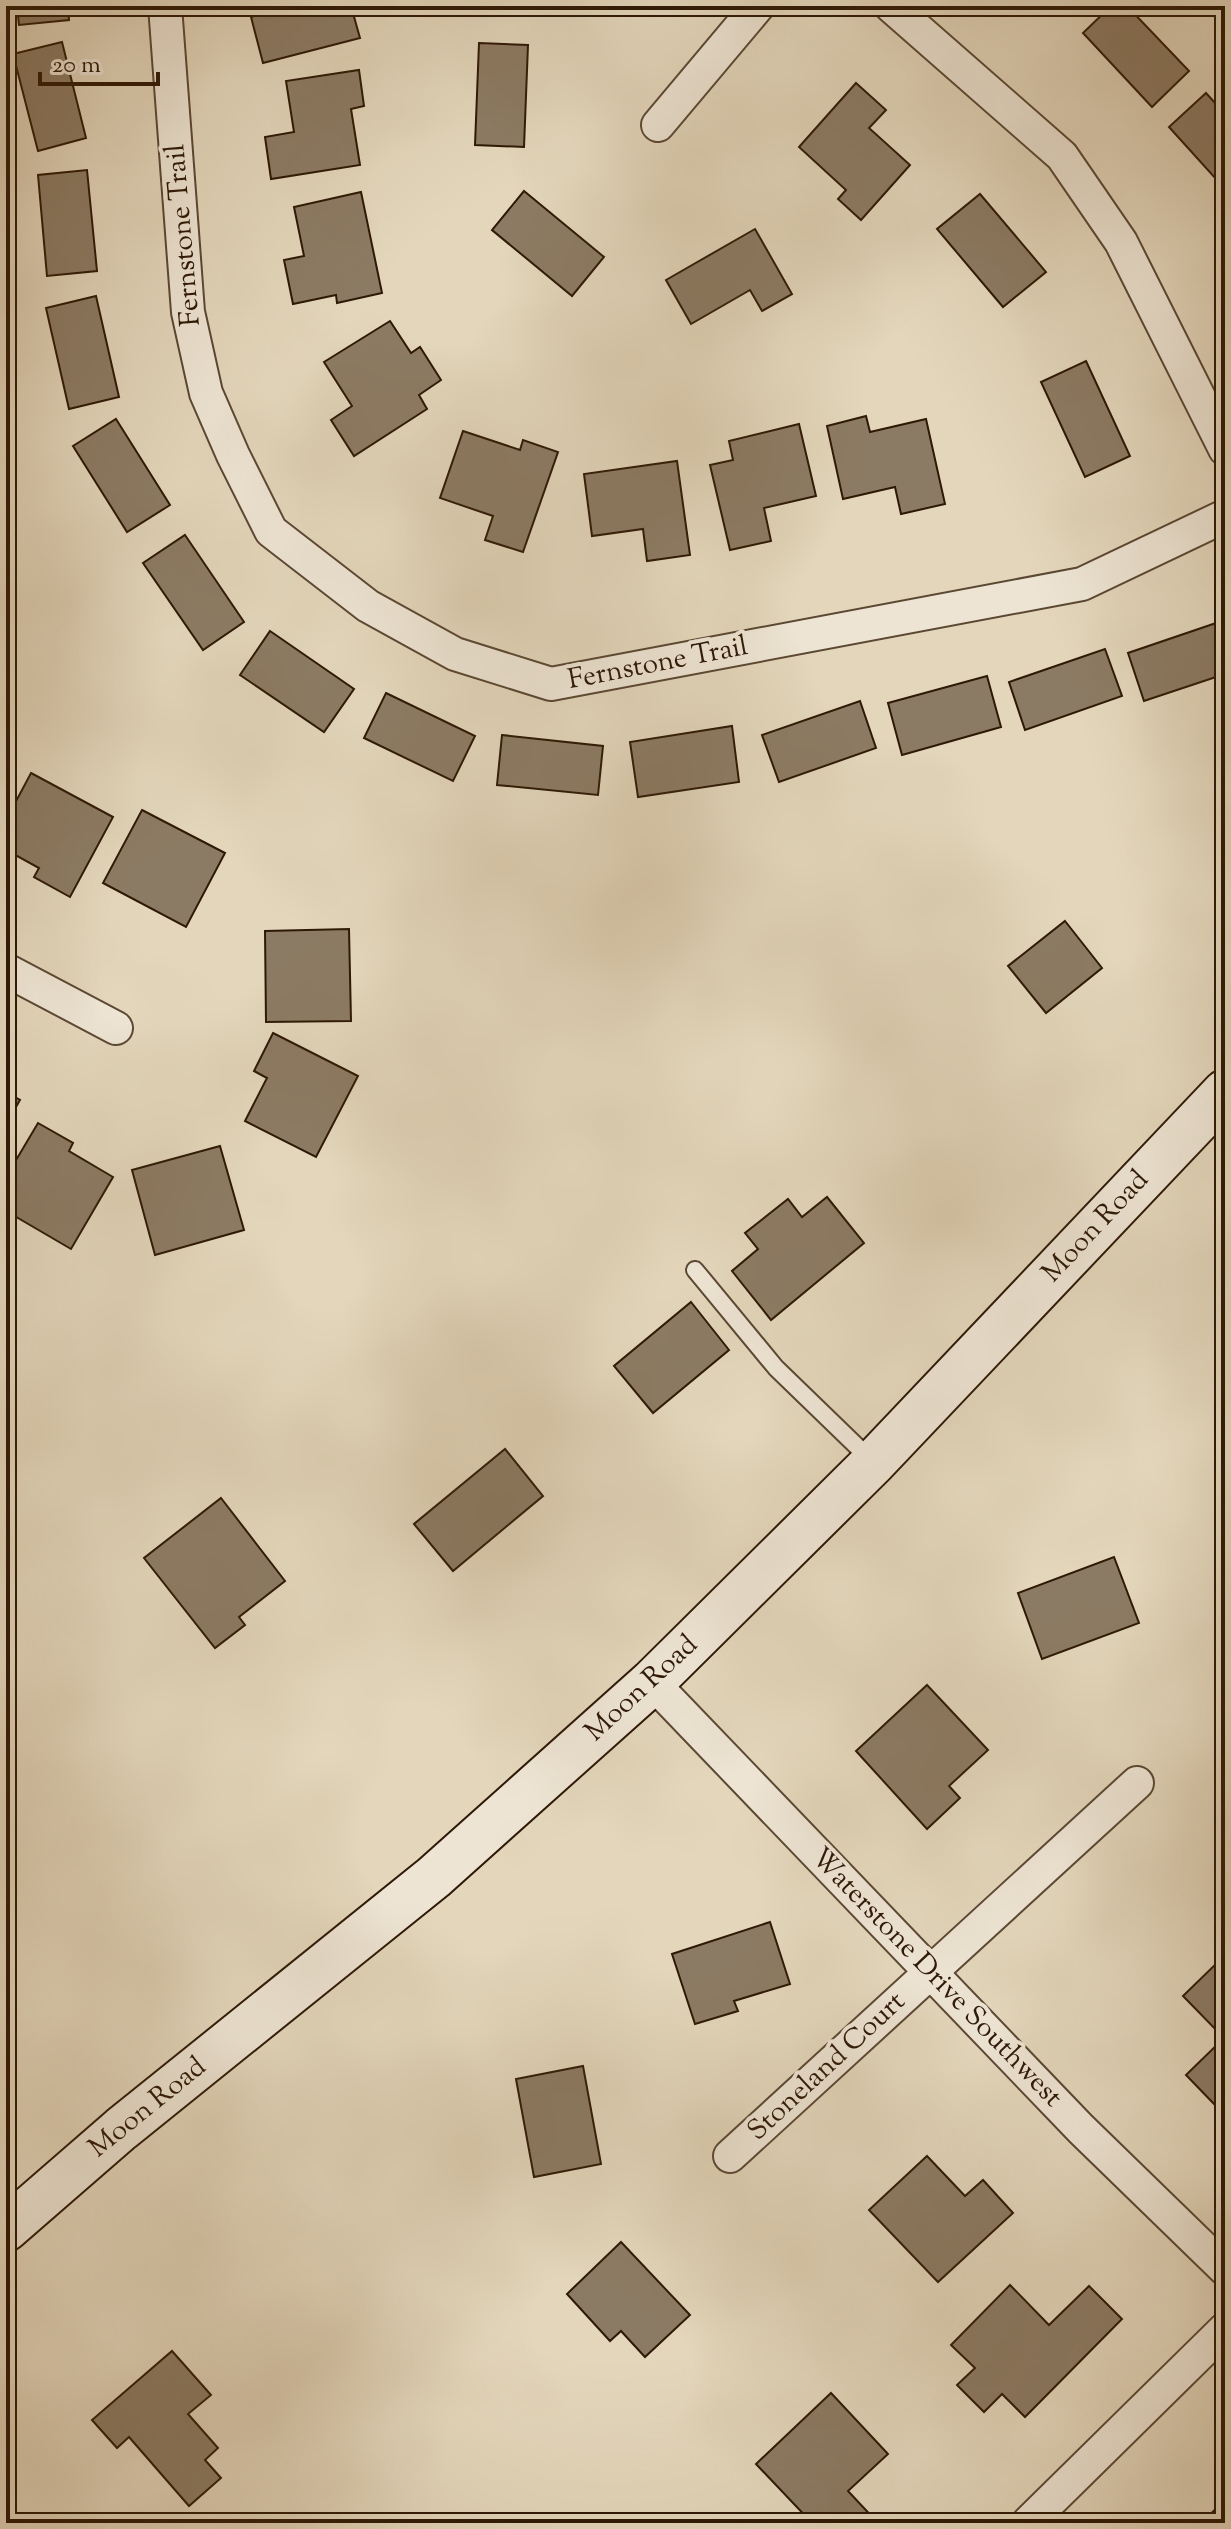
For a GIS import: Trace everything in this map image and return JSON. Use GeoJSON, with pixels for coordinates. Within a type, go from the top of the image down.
{"type":"FeatureCollection","features":[{"type":"Feature","properties":{"kind":"street","name":"Fernstone Trail"},"geometry":{"type":"LineString","coordinates":[[165,6],[188,312],[206,393],[233,455],[271,531],[368,606],[455,654],[551,684],[1082,584],[1225,516]]}},
{"type":"Feature","properties":{"kind":"street"},"geometry":{"type":"LineString","coordinates":[[658,125],[758,6]]}},
{"type":"Feature","properties":{"kind":"street"},"geometry":{"type":"LineString","coordinates":[[891,6],[1062,156],[1121,242],[1225,449]]}},
{"type":"Feature","properties":{"kind":"street"},"geometry":{"type":"LineString","coordinates":[[6,970],[116,1028]]}},
{"type":"Feature","properties":{"kind":"street","name":"Moon Road"},"geometry":{"type":"LineString","coordinates":[[6,2229],[121,2129],[434,1877],[652,1682],[873,1463],[1225,1092]]}},
{"type":"Feature","properties":{"kind":"street","name":"Waterstone Drive Southwest"},"geometry":{"type":"LineString","coordinates":[[652,1682],[1081,2129],[1225,2269]]}},
{"type":"Feature","properties":{"kind":"street","name":"Stoneland Court"},"geometry":{"type":"LineString","coordinates":[[730,2156],[1137,1783]]}},
{"type":"Feature","properties":{"kind":"street"},"geometry":{"type":"LineString","coordinates":[[1028,2523],[1225,2329]]}},
{"type":"Feature","properties":{"kind":"lane"},"geometry":{"type":"LineString","coordinates":[[695,1270],[776,1368],[873,1463]]}},
{"type":"Feature","properties":{"kind":"building"},"geometry":{"type":"Polygon","coordinates":[[[17,6],[68,6],[69,20],[19,25],[17,6]]]}},
{"type":"Feature","properties":{"kind":"building"},"geometry":{"type":"Polygon","coordinates":[[[286,6],[351,6],[360,38],[263,63],[251,17],[286,6]]]}},
{"type":"Feature","properties":{"kind":"building"},"geometry":{"type":"Polygon","coordinates":[[[1111,6],[1127,6],[1189,71],[1152,107],[1083,33],[1111,6]]]}},
{"type":"Feature","properties":{"kind":"building"},"geometry":{"type":"Polygon","coordinates":[[[62,42],[86,138],[38,151],[13,54],[62,42]]]}},
{"type":"Feature","properties":{"kind":"building"},"geometry":{"type":"Polygon","coordinates":[[[479,43],[528,45],[524,147],[475,145],[479,43]]]}},
{"type":"Feature","properties":{"kind":"building"},"geometry":{"type":"Polygon","coordinates":[[[359,70],[364,106],[351,109],[360,165],[271,179],[265,137],[294,132],[286,81],[359,70]]]}},
{"type":"Feature","properties":{"kind":"building"},"geometry":{"type":"Polygon","coordinates":[[[856,83],[886,110],[869,128],[910,165],[861,220],[838,199],[846,190],[799,147],[856,83]]]}},
{"type":"Feature","properties":{"kind":"building"},"geometry":{"type":"Polygon","coordinates":[[[1206,93],[1225,114],[1225,189],[1169,127],[1206,93]]]}},
{"type":"Feature","properties":{"kind":"building"},"geometry":{"type":"Polygon","coordinates":[[[87,170],[97,271],[47,276],[38,175],[87,170]]]}},
{"type":"Feature","properties":{"kind":"building"},"geometry":{"type":"Polygon","coordinates":[[[524,191],[604,257],[572,296],[492,230],[524,191]]]}},
{"type":"Feature","properties":{"kind":"building"},"geometry":{"type":"Polygon","coordinates":[[[361,192],[382,293],[337,303],[336,295],[293,304],[284,260],[304,256],[294,207],[361,192]]]}},
{"type":"Feature","properties":{"kind":"building"},"geometry":{"type":"Polygon","coordinates":[[[980,194],[1046,272],[1003,307],[937,229],[980,194]]]}},
{"type":"Feature","properties":{"kind":"building"},"geometry":{"type":"Polygon","coordinates":[[[755,229],[792,294],[762,311],[750,290],[691,324],[666,280],[755,229]]]}},
{"type":"Feature","properties":{"kind":"building"},"geometry":{"type":"Polygon","coordinates":[[[96,296],[119,397],[69,409],[46,308],[96,296]]]}},
{"type":"Feature","properties":{"kind":"building"},"geometry":{"type":"Polygon","coordinates":[[[390,321],[411,353],[420,347],[441,380],[419,395],[427,409],[354,456],[331,420],[352,406],[324,362],[390,321]]]}},
{"type":"Feature","properties":{"kind":"building"},"geometry":{"type":"Polygon","coordinates":[[[1086,361],[1130,456],[1085,477],[1041,382],[1086,361]]]}},
{"type":"Feature","properties":{"kind":"building"},"geometry":{"type":"Polygon","coordinates":[[[866,416],[870,432],[926,419],[945,504],[901,514],[895,487],[843,499],[827,426],[866,416]]]}},
{"type":"Feature","properties":{"kind":"building"},"geometry":{"type":"Polygon","coordinates":[[[116,419],[170,505],[127,532],[73,446],[116,419]]]}},
{"type":"Feature","properties":{"kind":"building"},"geometry":{"type":"Polygon","coordinates":[[[799,424],[816,496],[764,508],[771,541],[730,550],[710,465],[733,460],[729,441],[799,424]]]}},
{"type":"Feature","properties":{"kind":"building"},"geometry":{"type":"Polygon","coordinates":[[[463,431],[520,450],[523,440],[558,452],[523,552],[485,540],[493,516],[440,498],[463,431]]]}},
{"type":"Feature","properties":{"kind":"building"},"geometry":{"type":"Polygon","coordinates":[[[677,461],[690,555],[647,561],[643,529],[592,536],[584,474],[677,461]]]}},
{"type":"Feature","properties":{"kind":"building"},"geometry":{"type":"Polygon","coordinates":[[[185,535],[244,622],[203,650],[143,563],[185,535]]]}},
{"type":"Feature","properties":{"kind":"building"},"geometry":{"type":"Polygon","coordinates":[[[1225,620],[1225,674],[1144,701],[1128,653],[1225,620]]]}},
{"type":"Feature","properties":{"kind":"building"},"geometry":{"type":"Polygon","coordinates":[[[270,631],[354,689],[324,732],[240,675],[270,631]]]}},
{"type":"Feature","properties":{"kind":"building"},"geometry":{"type":"Polygon","coordinates":[[[1105,649],[1122,696],[1025,730],[1009,682],[1105,649]]]}},
{"type":"Feature","properties":{"kind":"building"},"geometry":{"type":"Polygon","coordinates":[[[987,676],[1001,727],[902,755],[888,703],[987,676]]]}},
{"type":"Feature","properties":{"kind":"building"},"geometry":{"type":"Polygon","coordinates":[[[386,693],[475,736],[453,781],[364,738],[386,693]]]}},
{"type":"Feature","properties":{"kind":"building"},"geometry":{"type":"Polygon","coordinates":[[[860,701],[876,748],[779,782],[762,735],[860,701]]]}},
{"type":"Feature","properties":{"kind":"building"},"geometry":{"type":"Polygon","coordinates":[[[732,726],[739,782],[638,797],[630,742],[732,726]]]}},
{"type":"Feature","properties":{"kind":"building"},"geometry":{"type":"Polygon","coordinates":[[[502,735],[603,746],[598,795],[497,785],[502,735]]]}},
{"type":"Feature","properties":{"kind":"building"},"geometry":{"type":"Polygon","coordinates":[[[31,773],[113,817],[70,897],[34,877],[39,868],[6,850],[6,820],[31,773]]]}},
{"type":"Feature","properties":{"kind":"building"},"geometry":{"type":"Polygon","coordinates":[[[142,810],[225,853],[186,927],[103,883],[142,810]]]}},
{"type":"Feature","properties":{"kind":"building"},"geometry":{"type":"Polygon","coordinates":[[[1065,921],[1102,968],[1046,1013],[1008,966],[1065,921]]]}},
{"type":"Feature","properties":{"kind":"building"},"geometry":{"type":"Polygon","coordinates":[[[349,929],[351,1021],[266,1022],[265,931],[349,929]]]}},
{"type":"Feature","properties":{"kind":"building"},"geometry":{"type":"Polygon","coordinates":[[[273,1033],[358,1076],[316,1157],[245,1121],[267,1078],[254,1071],[273,1033]]]}},
{"type":"Feature","properties":{"kind":"building"},"geometry":{"type":"Polygon","coordinates":[[[6,1092],[20,1100],[6,1125],[6,1092]]]}},
{"type":"Feature","properties":{"kind":"building"},"geometry":{"type":"Polygon","coordinates":[[[38,1123],[73,1143],[69,1151],[113,1177],[71,1249],[6,1211],[6,1177],[38,1123]]]}},
{"type":"Feature","properties":{"kind":"building"},"geometry":{"type":"Polygon","coordinates":[[[220,1146],[244,1230],[155,1255],[132,1170],[220,1146]]]}},
{"type":"Feature","properties":{"kind":"building"},"geometry":{"type":"Polygon","coordinates":[[[827,1197],[864,1243],[771,1320],[732,1271],[758,1249],[745,1233],[788,1199],[802,1217],[827,1197]]]}},
{"type":"Feature","properties":{"kind":"building"},"geometry":{"type":"Polygon","coordinates":[[[691,1302],[729,1350],[653,1413],[614,1366],[691,1302]]]}},
{"type":"Feature","properties":{"kind":"building"},"geometry":{"type":"Polygon","coordinates":[[[505,1449],[543,1496],[453,1571],[414,1524],[505,1449]]]}},
{"type":"Feature","properties":{"kind":"building"},"geometry":{"type":"Polygon","coordinates":[[[221,1498],[285,1581],[239,1617],[245,1625],[215,1648],[144,1558],[221,1498]]]}},
{"type":"Feature","properties":{"kind":"building"},"geometry":{"type":"Polygon","coordinates":[[[1114,1557],[1139,1623],[1042,1659],[1018,1593],[1114,1557]]]}},
{"type":"Feature","properties":{"kind":"building"},"geometry":{"type":"Polygon","coordinates":[[[927,1685],[988,1750],[949,1786],[960,1798],[927,1829],[856,1751],[927,1685]]]}},
{"type":"Feature","properties":{"kind":"building"},"geometry":{"type":"Polygon","coordinates":[[[770,1922],[790,1984],[734,2001],[738,2011],[695,2024],[672,1954],[770,1922]]]}},
{"type":"Feature","properties":{"kind":"building"},"geometry":{"type":"Polygon","coordinates":[[[1225,1955],[1225,2100],[1217,2107],[1186,2075],[1224,2038],[1183,1996],[1225,1955]]]}},
{"type":"Feature","properties":{"kind":"building"},"geometry":{"type":"Polygon","coordinates":[[[583,2066],[601,2164],[534,2177],[516,2079],[583,2066]]]}},
{"type":"Feature","properties":{"kind":"building"},"geometry":{"type":"Polygon","coordinates":[[[927,2156],[965,2196],[983,2180],[1013,2213],[938,2282],[869,2210],[927,2156]]]}},
{"type":"Feature","properties":{"kind":"building"},"geometry":{"type":"Polygon","coordinates":[[[621,2242],[690,2315],[645,2357],[621,2331],[610,2341],[567,2294],[621,2242]]]}},
{"type":"Feature","properties":{"kind":"building"},"geometry":{"type":"Polygon","coordinates":[[[1010,2285],[1049,2325],[1089,2286],[1122,2319],[1025,2417],[1002,2394],[984,2412],[957,2385],[975,2368],[951,2345],[1010,2285]]]}},
{"type":"Feature","properties":{"kind":"building"},"geometry":{"type":"Polygon","coordinates":[[[172,2351],[211,2395],[188,2414],[218,2448],[205,2460],[221,2478],[189,2506],[129,2437],[117,2448],[92,2420],[172,2351]]]}},
{"type":"Feature","properties":{"kind":"building"},"geometry":{"type":"Polygon","coordinates":[[[831,2393],[888,2454],[848,2491],[878,2523],[812,2523],[756,2464],[831,2393]]]}},
{"type":"Feature","properties":{"kind":"building"},"geometry":{"type":"Polygon","coordinates":[[[1224,2501],[1225,2523],[1201,2523],[1224,2501]]]}}]}
